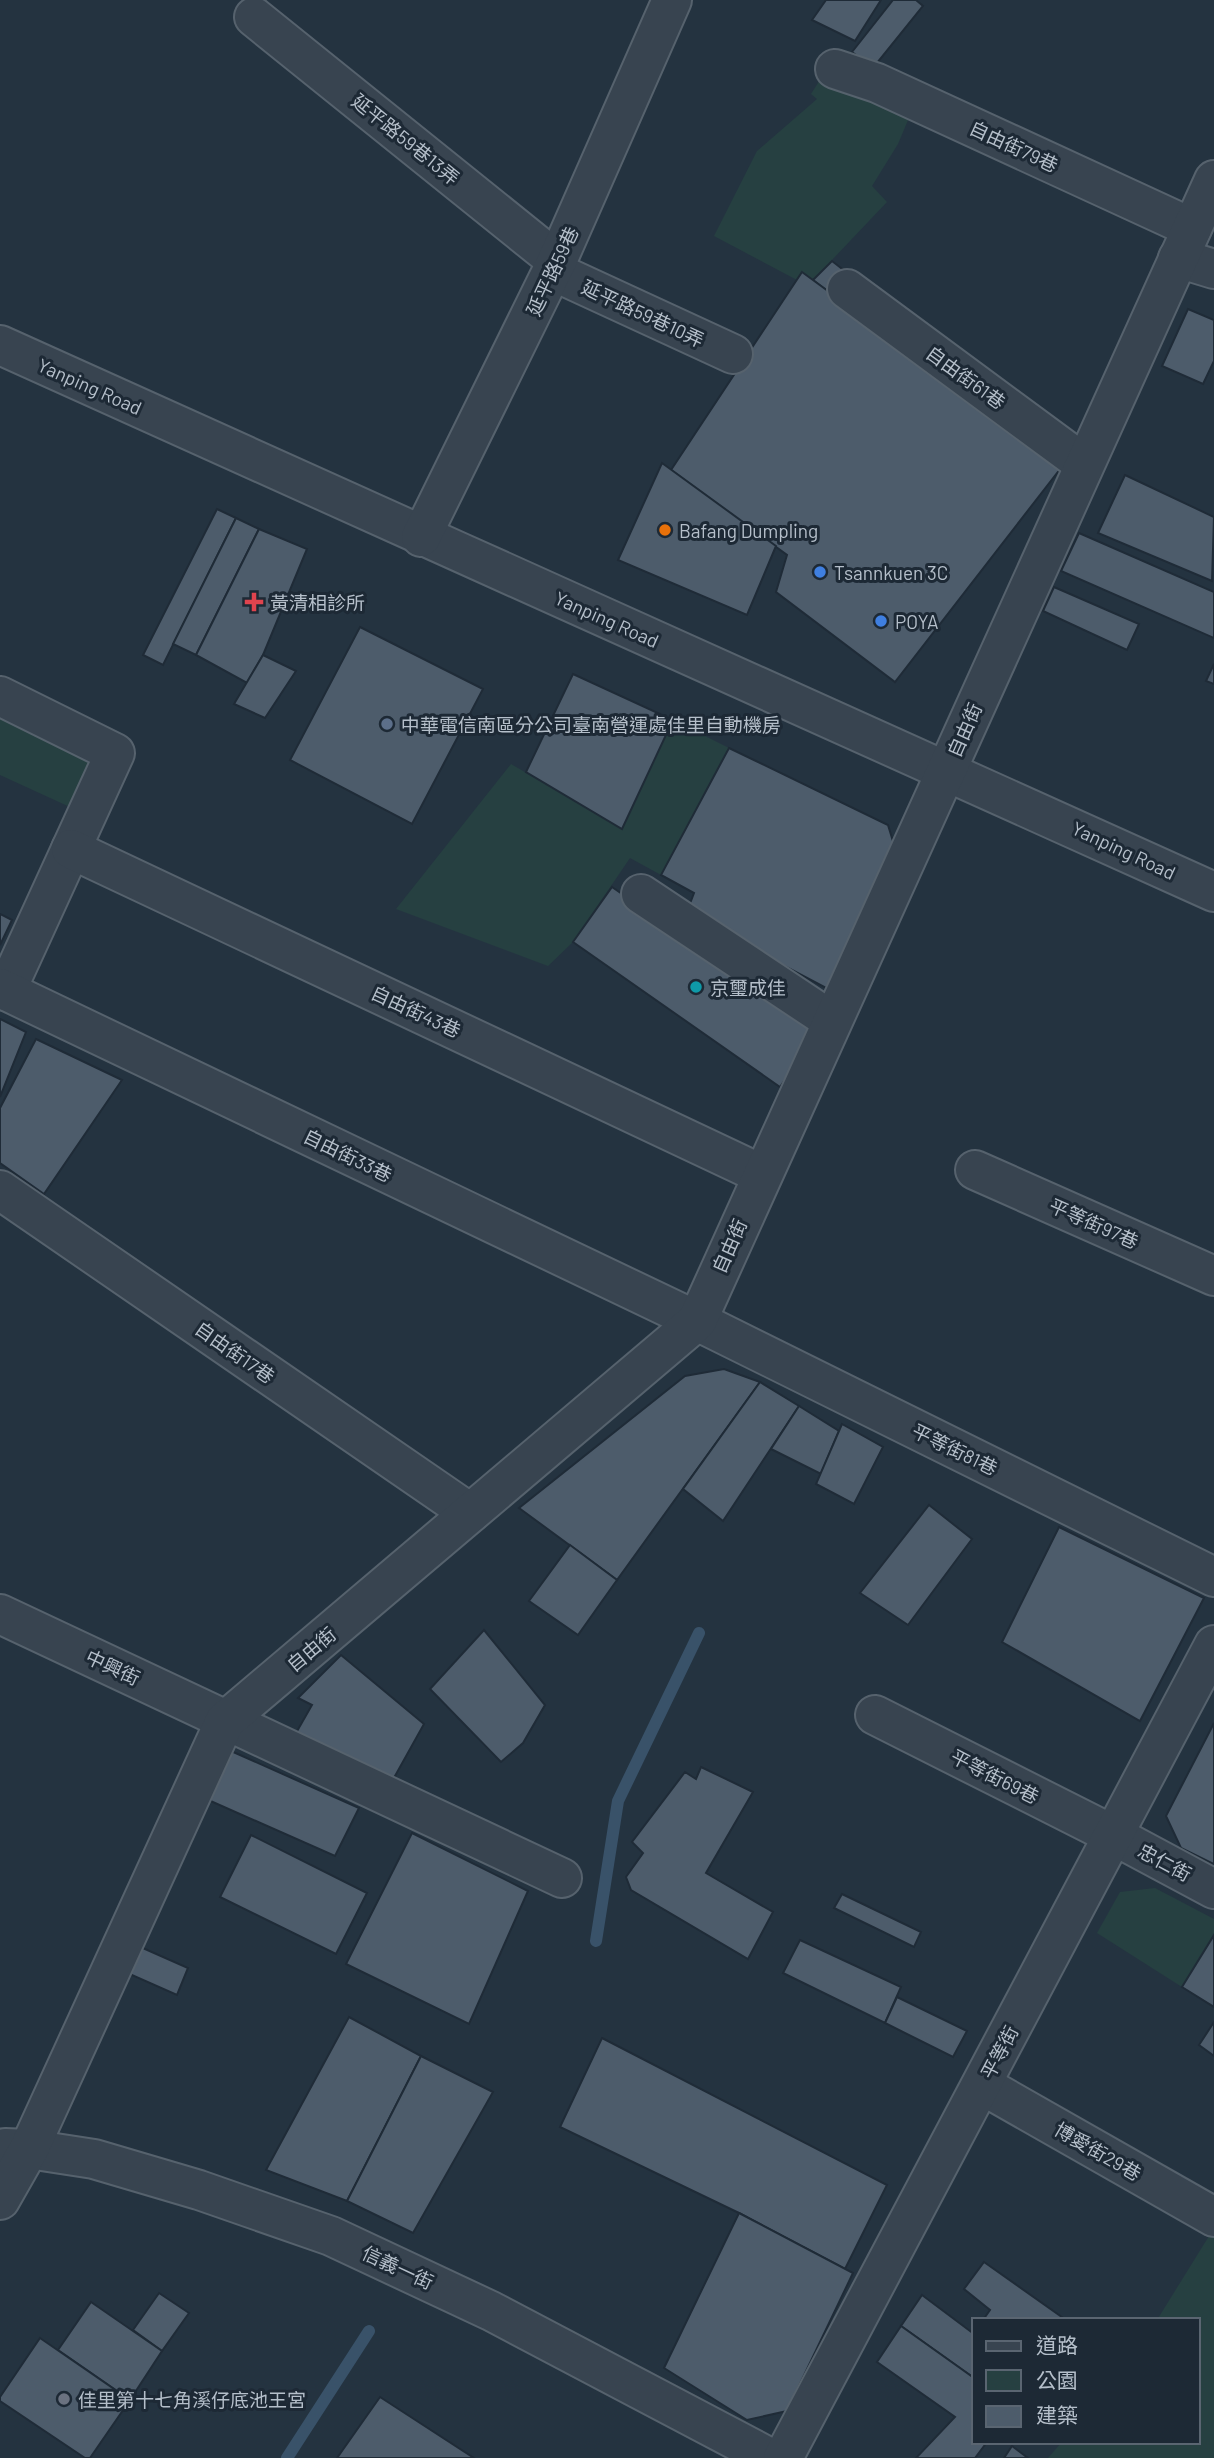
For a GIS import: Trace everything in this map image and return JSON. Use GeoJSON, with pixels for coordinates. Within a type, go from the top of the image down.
{"type":"FeatureCollection","features":[{"type":"Feature","properties":{"kind":"street","name":"延平路59巷"},"geometry":{"type":"LineString","coordinates":[[421,537],[555,266],[672,0]]}},
{"type":"Feature","properties":{"kind":"street","name":"延平路59巷13弄"},"geometry":{"type":"LineString","coordinates":[[254,17],[555,266]]}},
{"type":"Feature","properties":{"kind":"street","name":"自由街79巷"},"geometry":{"type":"LineString","coordinates":[[835,69],[877,83],[1185,243],[1214,269]]}},
{"type":"Feature","properties":{"kind":"street","name":"自由街"},"geometry":{"type":"LineString","coordinates":[[0,2200],[14,2148],[225,1721],[696,1321],[1214,180]]}},
{"type":"Feature","properties":{"kind":"street","name":"延平路59巷10弄"},"geometry":{"type":"LineString","coordinates":[[555,266],[733,354]]}},
{"type":"Feature","properties":{"kind":"street","name":"自由街61巷"},"geometry":{"type":"LineString","coordinates":[[847,289],[1084,464]]}},
{"type":"Feature","properties":{"kind":"street","name":"Yanping Road"},"geometry":{"type":"LineString","coordinates":[[0,345],[421,537],[946,769],[1214,892]]}},
{"type":"Feature","properties":{"kind":"street"},"geometry":{"type":"LineString","coordinates":[[0,696],[115,753],[3,990]]}},
{"type":"Feature","properties":{"kind":"street","name":"自由街43巷"},"geometry":{"type":"LineString","coordinates":[[71,849],[761,1174]]}},
{"type":"Feature","properties":{"kind":"street"},"geometry":{"type":"LineString","coordinates":[[641,894],[832,1021]]}},
{"type":"Feature","properties":{"kind":"street","name":"自由街33巷"},"geometry":{"type":"LineString","coordinates":[[3,990],[696,1321]]}},
{"type":"Feature","properties":{"kind":"street","name":"平等街97巷"},"geometry":{"type":"LineString","coordinates":[[975,1170],[1214,1276]]}},
{"type":"Feature","properties":{"kind":"street","name":"自由街17巷"},"geometry":{"type":"LineString","coordinates":[[0,1190],[470,1513]]}},
{"type":"Feature","properties":{"kind":"street","name":"平等街81巷"},"geometry":{"type":"LineString","coordinates":[[696,1321],[1214,1577]]}},
{"type":"Feature","properties":{"kind":"street","name":"中興街"},"geometry":{"type":"LineString","coordinates":[[0,1614],[562,1878]]}},
{"type":"Feature","properties":{"kind":"street","name":"平等街"},"geometry":{"type":"LineString","coordinates":[[783,2458],[1214,1645]]}},
{"type":"Feature","properties":{"kind":"street","name":"平等街69巷"},"geometry":{"type":"LineString","coordinates":[[875,1715],[1115,1836]]}},
{"type":"Feature","properties":{"kind":"street","name":"忠仁街"},"geometry":{"type":"LineString","coordinates":[[1115,1836],[1214,1889]]}},
{"type":"Feature","properties":{"kind":"street","name":"博愛街29巷"},"geometry":{"type":"LineString","coordinates":[[982,2085],[1214,2217]]}},
{"type":"Feature","properties":{"kind":"street","name":"信義一街"},"geometry":{"type":"LineString","coordinates":[[14,2148],[94,2159],[199,2190],[331,2236],[491,2311],[770,2458]]}},
{"type":"Feature","properties":{"kind":"green space"},"geometry":{"type":"Polygon","coordinates":[[[823,75],[911,113],[898,144],[872,186],[887,202],[813,280],[802,272],[797,280],[714,236],[757,151],[817,99],[811,94],[823,75]]]}},
{"type":"Feature","properties":{"kind":"green space"},"geometry":{"type":"Polygon","coordinates":[[[0,708],[71,738],[92,766],[72,808],[0,775],[0,708]]]}},
{"type":"Feature","properties":{"kind":"green space"},"geometry":{"type":"Polygon","coordinates":[[[673,720],[729,748],[661,875],[630,858],[573,942],[548,966],[396,909],[511,764],[622,829],[673,720]]]}},
{"type":"Feature","properties":{"kind":"green space"},"geometry":{"type":"Polygon","coordinates":[[[1155,1888],[1214,1919],[1214,1935],[1182,1987],[1097,1933],[1120,1892],[1155,1888]]]}},
{"type":"Feature","properties":{"kind":"green space"},"geometry":{"type":"Polygon","coordinates":[[[1214,2228],[1214,2458],[1048,2458],[1060,2444],[1200,2444],[1200,2318],[1158,2318],[1214,2228]]]}},
{"type":"Feature","properties":{"kind":"building"},"geometry":{"type":"Polygon","coordinates":[[[826,0],[881,0],[855,41],[812,20],[826,0]]]}},
{"type":"Feature","properties":{"kind":"building"},"geometry":{"type":"Polygon","coordinates":[[[893,0],[916,0],[923,6],[873,68],[852,52],[893,0]]]}},
{"type":"Feature","properties":{"kind":"building"},"geometry":{"type":"Polygon","coordinates":[[[832,261],[855,279],[839,300],[813,280],[832,261]]]}},
{"type":"Feature","properties":{"kind":"building"},"geometry":{"type":"Polygon","coordinates":[[[802,272],[1064,464],[895,682],[776,592],[787,555],[671,470],[802,272]]]}},
{"type":"Feature","properties":{"kind":"building"},"geometry":{"type":"Polygon","coordinates":[[[1188,309],[1214,320],[1214,361],[1203,384],[1162,366],[1188,309]]]}},
{"type":"Feature","properties":{"kind":"building"},"geometry":{"type":"Polygon","coordinates":[[[662,463],[776,546],[747,615],[618,560],[662,463]]]}},
{"type":"Feature","properties":{"kind":"building"},"geometry":{"type":"Polygon","coordinates":[[[1125,475],[1214,517],[1212,581],[1098,533],[1125,475]]]}},
{"type":"Feature","properties":{"kind":"building"},"geometry":{"type":"Polygon","coordinates":[[[217,509],[236,518],[163,665],[143,655],[217,509]]]}},
{"type":"Feature","properties":{"kind":"building"},"geometry":{"type":"Polygon","coordinates":[[[236,518],[259,529],[196,655],[173,644],[236,518]]]}},
{"type":"Feature","properties":{"kind":"building","name":"黃清相診所"},"geometry":{"type":"Polygon","coordinates":[[[259,529],[307,549],[263,655],[247,683],[196,655],[259,529]]]}},
{"type":"Feature","properties":{"kind":"building"},"geometry":{"type":"Polygon","coordinates":[[[1079,533],[1214,592],[1214,638],[1061,571],[1079,533]]]}},
{"type":"Feature","properties":{"kind":"building"},"geometry":{"type":"Polygon","coordinates":[[[1054,587],[1139,624],[1127,650],[1043,611],[1054,587]]]}},
{"type":"Feature","properties":{"kind":"building","name":"中華電信南區分公司臺南營運處佳里自動機房"},"geometry":{"type":"Polygon","coordinates":[[[360,627],[483,689],[412,824],[290,760],[360,627]]]}},
{"type":"Feature","properties":{"kind":"building","name":"黃清相診所"},"geometry":{"type":"Polygon","coordinates":[[[263,655],[296,671],[265,718],[234,704],[263,655]]]}},
{"type":"Feature","properties":{"kind":"building"},"geometry":{"type":"Polygon","coordinates":[[[1214,664],[1214,684],[1206,681],[1214,664]]]}},
{"type":"Feature","properties":{"kind":"building"},"geometry":{"type":"Polygon","coordinates":[[[573,674],[673,720],[622,829],[526,772],[573,674]]]}},
{"type":"Feature","properties":{"kind":"building"},"geometry":{"type":"Polygon","coordinates":[[[729,748],[888,825],[895,848],[828,989],[686,914],[694,893],[661,875],[729,748]]]}},
{"type":"Feature","properties":{"kind":"building","name":"京璽成佳"},"geometry":{"type":"Polygon","coordinates":[[[612,887],[819,1031],[780,1087],[573,942],[612,887]]]}},
{"type":"Feature","properties":{"kind":"building"},"geometry":{"type":"Polygon","coordinates":[[[0,914],[12,920],[0,945],[0,914]]]}},
{"type":"Feature","properties":{"kind":"building"},"geometry":{"type":"Polygon","coordinates":[[[0,1019],[26,1032],[0,1097],[0,1019]]]}},
{"type":"Feature","properties":{"kind":"building"},"geometry":{"type":"Polygon","coordinates":[[[36,1039],[122,1080],[44,1194],[0,1163],[0,1108],[36,1039]]]}},
{"type":"Feature","properties":{"kind":"building"},"geometry":{"type":"Polygon","coordinates":[[[724,1369],[760,1382],[617,1580],[519,1508],[685,1376],[724,1369]]]}},
{"type":"Feature","properties":{"kind":"building"},"geometry":{"type":"Polygon","coordinates":[[[760,1382],[799,1406],[723,1521],[683,1489],[760,1382]]]}},
{"type":"Feature","properties":{"kind":"building"},"geometry":{"type":"Polygon","coordinates":[[[799,1406],[839,1431],[821,1474],[771,1449],[799,1406]]]}},
{"type":"Feature","properties":{"kind":"building"},"geometry":{"type":"Polygon","coordinates":[[[842,1424],[883,1447],[854,1504],[816,1484],[842,1424]]]}},
{"type":"Feature","properties":{"kind":"building"},"geometry":{"type":"Polygon","coordinates":[[[929,1505],[972,1539],[908,1625],[860,1593],[929,1505]]]}},
{"type":"Feature","properties":{"kind":"building"},"geometry":{"type":"Polygon","coordinates":[[[1059,1527],[1204,1598],[1140,1721],[1002,1642],[1059,1527]]]}},
{"type":"Feature","properties":{"kind":"building"},"geometry":{"type":"Polygon","coordinates":[[[570,1545],[617,1580],[578,1635],[529,1601],[570,1545]]]}},
{"type":"Feature","properties":{"kind":"building"},"geometry":{"type":"Polygon","coordinates":[[[484,1630],[545,1705],[523,1743],[501,1762],[430,1689],[484,1630]]]}},
{"type":"Feature","properties":{"kind":"building"},"geometry":{"type":"Polygon","coordinates":[[[341,1655],[424,1724],[390,1785],[292,1740],[312,1705],[298,1698],[341,1655]]]}},
{"type":"Feature","properties":{"kind":"building"},"geometry":{"type":"Polygon","coordinates":[[[1214,1723],[1214,1864],[1181,1848],[1166,1816],[1214,1723]]]}},
{"type":"Feature","properties":{"kind":"building"},"geometry":{"type":"Polygon","coordinates":[[[231,1751],[359,1808],[335,1856],[206,1799],[231,1751]]]}},
{"type":"Feature","properties":{"kind":"building"},"geometry":{"type":"Polygon","coordinates":[[[701,1767],[753,1792],[706,1873],[773,1912],[748,1959],[631,1890],[626,1877],[643,1853],[632,1842],[685,1772],[696,1779],[701,1767]]]}},
{"type":"Feature","properties":{"kind":"building"},"geometry":{"type":"Polygon","coordinates":[[[412,1833],[528,1891],[469,2024],[346,1964],[412,1833]]]}},
{"type":"Feature","properties":{"kind":"building"},"geometry":{"type":"Polygon","coordinates":[[[251,1835],[367,1893],[336,1954],[220,1897],[251,1835]]]}},
{"type":"Feature","properties":{"kind":"building"},"geometry":{"type":"Polygon","coordinates":[[[842,1894],[921,1932],[914,1947],[834,1908],[842,1894]]]}},
{"type":"Feature","properties":{"kind":"building"},"geometry":{"type":"Polygon","coordinates":[[[1214,1935],[1214,2007],[1182,1987],[1214,1935]]]}},
{"type":"Feature","properties":{"kind":"building"},"geometry":{"type":"Polygon","coordinates":[[[800,1940],[901,1987],[885,2023],[783,1973],[800,1940]]]}},
{"type":"Feature","properties":{"kind":"building"},"geometry":{"type":"Polygon","coordinates":[[[136,1945],[188,1968],[177,1995],[125,1972],[136,1945]]]}},
{"type":"Feature","properties":{"kind":"building"},"geometry":{"type":"Polygon","coordinates":[[[897,1997],[967,2031],[953,2057],[885,2023],[897,1997]]]}},
{"type":"Feature","properties":{"kind":"building"},"geometry":{"type":"Polygon","coordinates":[[[349,2017],[421,2056],[347,2201],[266,2170],[349,2017]]]}},
{"type":"Feature","properties":{"kind":"building"},"geometry":{"type":"Polygon","coordinates":[[[1214,2022],[1214,2056],[1199,2045],[1214,2022]]]}},
{"type":"Feature","properties":{"kind":"building"},"geometry":{"type":"Polygon","coordinates":[[[602,2038],[887,2185],[845,2269],[739,2213],[560,2127],[602,2038]]]}},
{"type":"Feature","properties":{"kind":"building"},"geometry":{"type":"Polygon","coordinates":[[[421,2056],[493,2092],[413,2233],[347,2201],[421,2056]]]}},
{"type":"Feature","properties":{"kind":"building"},"geometry":{"type":"Polygon","coordinates":[[[739,2213],[853,2273],[787,2411],[747,2420],[664,2368],[739,2213]]]}},
{"type":"Feature","properties":{"kind":"building"},"geometry":{"type":"Polygon","coordinates":[[[984,2262],[1063,2318],[984,2318],[990,2310],[964,2289],[984,2262]]]}},
{"type":"Feature","properties":{"kind":"building"},"geometry":{"type":"Polygon","coordinates":[[[159,2293],[189,2313],[162,2351],[133,2330],[159,2293]]]}},
{"type":"Feature","properties":{"kind":"building"},"geometry":{"type":"Polygon","coordinates":[[[922,2295],[972,2332],[972,2377],[901,2326],[922,2295]]]}},
{"type":"Feature","properties":{"kind":"building"},"geometry":{"type":"Polygon","coordinates":[[[91,2302],[162,2351],[130,2400],[58,2350],[91,2302]]]}},
{"type":"Feature","properties":{"kind":"building"},"geometry":{"type":"Polygon","coordinates":[[[901,2326],[972,2377],[972,2444],[986,2444],[975,2458],[916,2458],[955,2417],[877,2362],[901,2326]]]}},
{"type":"Feature","properties":{"kind":"building","name":"佳里第十七角溪仔底池王宮"},"geometry":{"type":"Polygon","coordinates":[[[40,2338],[130,2400],[90,2458],[85,2458],[0,2401],[0,2397],[40,2338]]]}},
{"type":"Feature","properties":{"kind":"building"},"geometry":{"type":"Polygon","coordinates":[[[380,2397],[474,2458],[337,2458],[380,2397]]]}},
{"type":"Feature","properties":{"kind":"building"},"geometry":{"type":"Polygon","coordinates":[[[1012,2446],[1028,2458],[1004,2458],[1012,2446]]]}},
{"type":"Feature","properties":{"kind":"waterway"},"geometry":{"type":"LineString","coordinates":[[596,1941],[618,1801],[699,1633]]}},
{"type":"Feature","properties":{"kind":"waterway"},"geometry":{"type":"LineString","coordinates":[[287,2458],[369,2331]]}},
{"type":"Feature","properties":{"kind":"place","name":"Bafang Dumpling"},"geometry":{"type":"Point","coordinates":[665,530]}},
{"type":"Feature","properties":{"kind":"place","name":"Tsannkuen 3C"},"geometry":{"type":"Point","coordinates":[820,572]}},
{"type":"Feature","properties":{"kind":"place","name":"黃清相診所"},"geometry":{"type":"Point","coordinates":[254,602]}},
{"type":"Feature","properties":{"kind":"place","name":"POYA"},"geometry":{"type":"Point","coordinates":[881,621]}},
{"type":"Feature","properties":{"kind":"place","name":"中華電信南區分公司臺南營運處佳里自動機房"},"geometry":{"type":"Point","coordinates":[387,724]}},
{"type":"Feature","properties":{"kind":"place","name":"京璽成佳"},"geometry":{"type":"Point","coordinates":[696,987]}},
{"type":"Feature","properties":{"kind":"place","name":"佳里第十七角溪仔底池王宮"},"geometry":{"type":"Point","coordinates":[64,2399]}}]}
